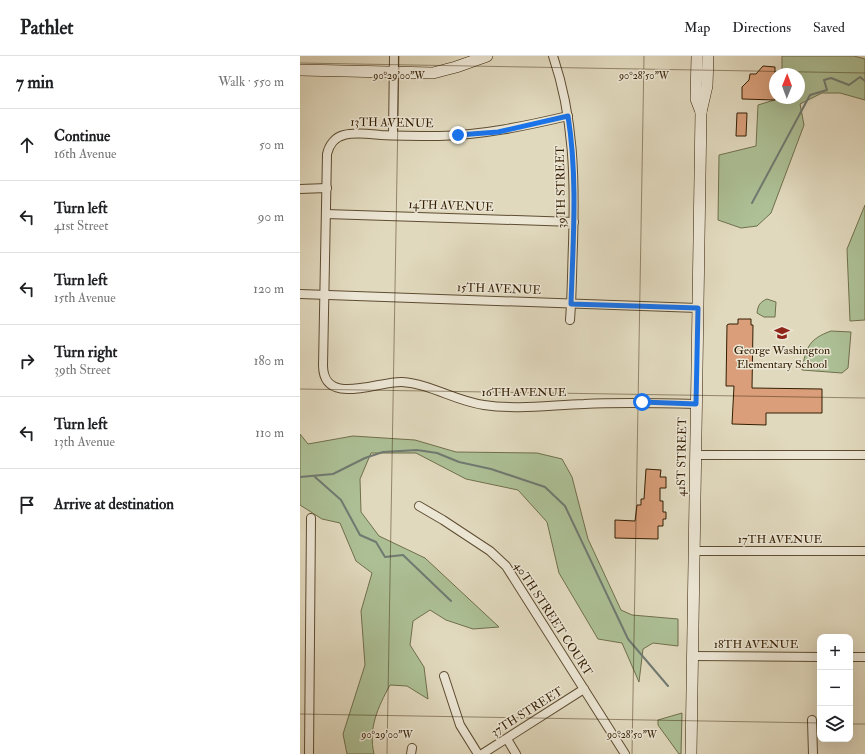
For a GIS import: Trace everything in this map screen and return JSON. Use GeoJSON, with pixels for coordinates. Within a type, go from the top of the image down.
{"type":"FeatureCollection","features":[{"type":"Feature","properties":{"kind":"street"},"geometry":{"type":"LineString","coordinates":[[393,136],[394,56]]}},
{"type":"Feature","properties":{"kind":"street"},"geometry":{"type":"LineString","coordinates":[[300,70],[438,72],[487,56]]}},
{"type":"Feature","properties":{"kind":"street","name":"39TH STREET"},"geometry":{"type":"LineString","coordinates":[[553,56],[568,116],[574,159],[574,222],[570,320]]}},
{"type":"Feature","properties":{"kind":"street","name":"41ST STREET"},"geometry":{"type":"LineString","coordinates":[[697,56],[696,99],[700,112]]}},
{"type":"Feature","properties":{"kind":"street","name":"41ST STREET"},"geometry":{"type":"LineString","coordinates":[[691,754],[700,112],[706,86],[708,56]]}},
{"type":"Feature","properties":{"kind":"street","name":"13TH AVENUE"},"geometry":{"type":"LineString","coordinates":[[326,188],[327,154],[335,139],[340,136],[351,134],[441,136],[482,134],[510,130],[568,116]]}},
{"type":"Feature","properties":{"kind":"street"},"geometry":{"type":"LineString","coordinates":[[300,188],[326,188],[324,294]]}},
{"type":"Feature","properties":{"kind":"street","name":"14TH AVENUE"},"geometry":{"type":"LineString","coordinates":[[326,214],[574,222]]}},
{"type":"Feature","properties":{"kind":"street","name":"15TH AVENUE"},"geometry":{"type":"LineString","coordinates":[[300,294],[698,308]]}},
{"type":"Feature","properties":{"kind":"street","name":"16TH AVENUE"},"geometry":{"type":"LineString","coordinates":[[324,294],[324,372],[327,381],[333,386],[343,390],[382,384],[406,383],[426,387],[464,401],[495,406],[642,402],[696,404]]}},
{"type":"Feature","properties":{"kind":"street"},"geometry":{"type":"LineString","coordinates":[[695,455],[865,455]]}},
{"type":"Feature","properties":{"kind":"street","name":"40TH STREET COURT"},"geometry":{"type":"LineString","coordinates":[[419,506],[490,551],[506,566],[625,754]]}},
{"type":"Feature","properties":{"kind":"street"},"geometry":{"type":"LineString","coordinates":[[309,754],[311,518]]}},
{"type":"Feature","properties":{"kind":"street","name":"17TH AVENUE"},"geometry":{"type":"LineString","coordinates":[[694,550],[865,552]]}},
{"type":"Feature","properties":{"kind":"street","name":"18TH AVENUE"},"geometry":{"type":"LineString","coordinates":[[692,656],[817,657]]}},
{"type":"Feature","properties":{"kind":"street"},"geometry":{"type":"LineString","coordinates":[[853,657],[865,657]]}},
{"type":"Feature","properties":{"kind":"street"},"geometry":{"type":"LineString","coordinates":[[444,676],[460,725],[478,754]]}},
{"type":"Feature","properties":{"kind":"street","name":"37TH STREET"},"geometry":{"type":"LineString","coordinates":[[482,754],[584,689]]}},
{"type":"Feature","properties":{"kind":"street"},"geometry":{"type":"LineString","coordinates":[[812,720],[813,754]]}},
{"type":"Feature","properties":{"kind":"street"},"geometry":{"type":"LineString","coordinates":[[507,739],[516,754]]}},
{"type":"Feature","properties":{"kind":"green space"},"geometry":{"type":"Polygon","coordinates":[[[782,56],[854,56],[865,59],[865,100],[840,93],[822,93],[805,102],[805,68],[782,68],[782,56]]]}},
{"type":"Feature","properties":{"kind":"green space"},"geometry":{"type":"Polygon","coordinates":[[[769,102],[769,104],[800,104],[804,125],[771,213],[757,226],[741,228],[718,220],[719,155],[756,146],[758,105],[769,102]]]}},
{"type":"Feature","properties":{"kind":"green space"},"geometry":{"type":"Polygon","coordinates":[[[865,205],[865,320],[850,321],[847,249],[865,205]]]}},
{"type":"Feature","properties":{"kind":"green space"},"geometry":{"type":"Polygon","coordinates":[[[767,299],[776,302],[775,317],[764,317],[757,313],[760,304],[767,299]]]}},
{"type":"Feature","properties":{"kind":"green space"},"geometry":{"type":"Polygon","coordinates":[[[831,331],[851,332],[848,368],[842,373],[802,370],[805,355],[810,345],[818,337],[831,331]]]}},
{"type":"Feature","properties":{"kind":"green space"},"geometry":{"type":"Polygon","coordinates":[[[300,434],[308,444],[353,436],[415,440],[456,452],[537,453],[562,459],[572,477],[588,539],[621,610],[632,615],[678,619],[678,646],[653,643],[643,649],[639,682],[622,643],[598,639],[559,573],[547,522],[518,490],[466,479],[416,453],[371,453],[360,479],[361,512],[379,536],[425,558],[499,627],[473,629],[446,620],[430,610],[413,621],[410,645],[424,667],[428,699],[407,686],[390,685],[375,718],[372,735],[374,754],[347,754],[343,734],[365,665],[361,611],[372,573],[356,561],[340,523],[322,519],[300,505],[300,434]]]}},
{"type":"Feature","properties":{"kind":"green space"},"geometry":{"type":"Polygon","coordinates":[[[682,713],[681,754],[679,754],[658,725],[658,720],[682,713]]]}},
{"type":"Feature","properties":{"kind":"building"},"geometry":{"type":"Polygon","coordinates":[[[763,66],[775,67],[769,68],[769,100],[742,99],[742,87],[749,80],[750,74],[756,74],[763,66]]]}},
{"type":"Feature","properties":{"kind":"building"},"geometry":{"type":"Polygon","coordinates":[[[737,113],[747,113],[746,136],[736,136],[737,113]]]}},
{"type":"Feature","properties":{"kind":"building"},"geometry":{"type":"Polygon","coordinates":[[[738,319],[751,319],[751,325],[753,325],[752,388],[822,389],[822,413],[766,413],[766,425],[732,424],[734,386],[726,386],[727,325],[738,324],[738,319]]]}},
{"type":"Feature","properties":{"kind":"building"},"geometry":{"type":"Polygon","coordinates":[[[646,469],[661,470],[660,477],[666,477],[666,488],[660,488],[660,501],[663,501],[663,512],[666,512],[666,519],[663,519],[663,526],[658,526],[658,539],[615,538],[615,520],[635,521],[637,505],[641,505],[641,499],[644,499],[646,469]]]}},
{"type":"Feature","properties":{"kind":"waterway"},"geometry":{"type":"LineString","coordinates":[[752,203],[810,95],[827,90],[824,80],[831,78],[849,85],[860,77],[865,81]]}},
{"type":"Feature","properties":{"kind":"waterway"},"geometry":{"type":"LineString","coordinates":[[300,477],[333,474],[365,458],[383,452],[417,450],[437,453],[459,462],[491,469],[545,487],[565,506],[628,639],[668,686]]}},
{"type":"Feature","properties":{"kind":"waterway"},"geometry":{"type":"LineString","coordinates":[[315,477],[341,500],[360,535],[376,542],[385,557],[403,555],[451,601]]}},
{"type":"Feature","properties":{"kind":"place","name":"George Washington Elementary School"},"geometry":{"type":"Point","coordinates":[782,333]}},
{"type":"Feature","properties":{"kind":"route"},"geometry":{"type":"LineString","coordinates":[[458,135],[482,134],[510,130],[568,116],[574,159],[575,188],[571,304],[698,308],[696,404],[642,402]]}}]}
